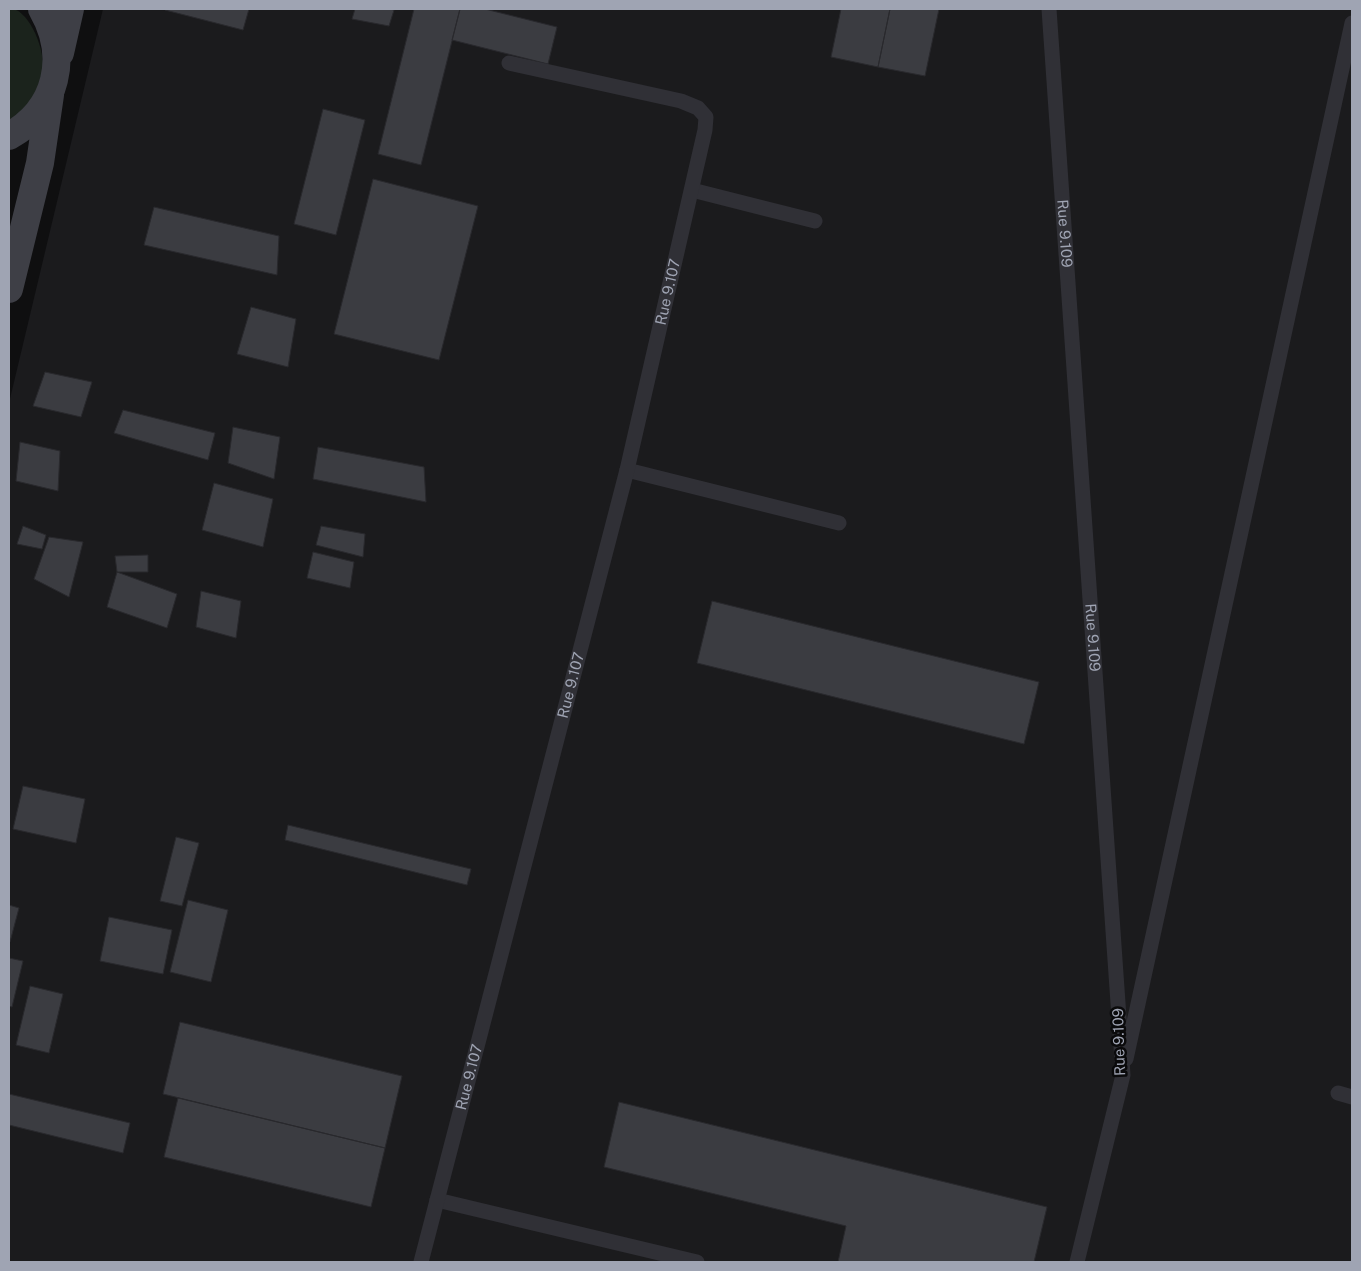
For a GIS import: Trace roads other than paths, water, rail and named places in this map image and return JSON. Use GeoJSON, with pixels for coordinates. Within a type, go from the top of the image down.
{"type":"FeatureCollection","features":[{"type":"Feature","properties":{"kind":"main road"},"geometry":{"type":"LineString","coordinates":[[42,9],[50,22],[56,44],[57,61]]}},
{"type":"Feature","properties":{"kind":"main road"},"geometry":{"type":"LineString","coordinates":[[9,289],[40,163],[50,95],[70,9]]}},
{"type":"Feature","properties":{"kind":"main road"},"geometry":{"type":"LineString","coordinates":[[9,136],[22,129],[38,114],[50,95]]}},
{"type":"Feature","properties":{"kind":"lane","name":"Rue 9.109"},"geometry":{"type":"LineString","coordinates":[[1049,9],[1123,1075],[1078,1262]]}},
{"type":"Feature","properties":{"kind":"lane"},"geometry":{"type":"LineString","coordinates":[[1123,1075],[1352,23]]}},
{"type":"Feature","properties":{"kind":"lane","name":"Rue 9.107"},"geometry":{"type":"LineString","coordinates":[[422,1262],[627,470],[692,190],[706,117],[698,108],[680,101],[509,63]]}},
{"type":"Feature","properties":{"kind":"lane"},"geometry":{"type":"LineString","coordinates":[[692,190],[815,221]]}},
{"type":"Feature","properties":{"kind":"lane"},"geometry":{"type":"LineString","coordinates":[[627,470],[839,523]]}},
{"type":"Feature","properties":{"kind":"lane"},"geometry":{"type":"LineString","coordinates":[[437,1200],[697,1262]]}}]}
